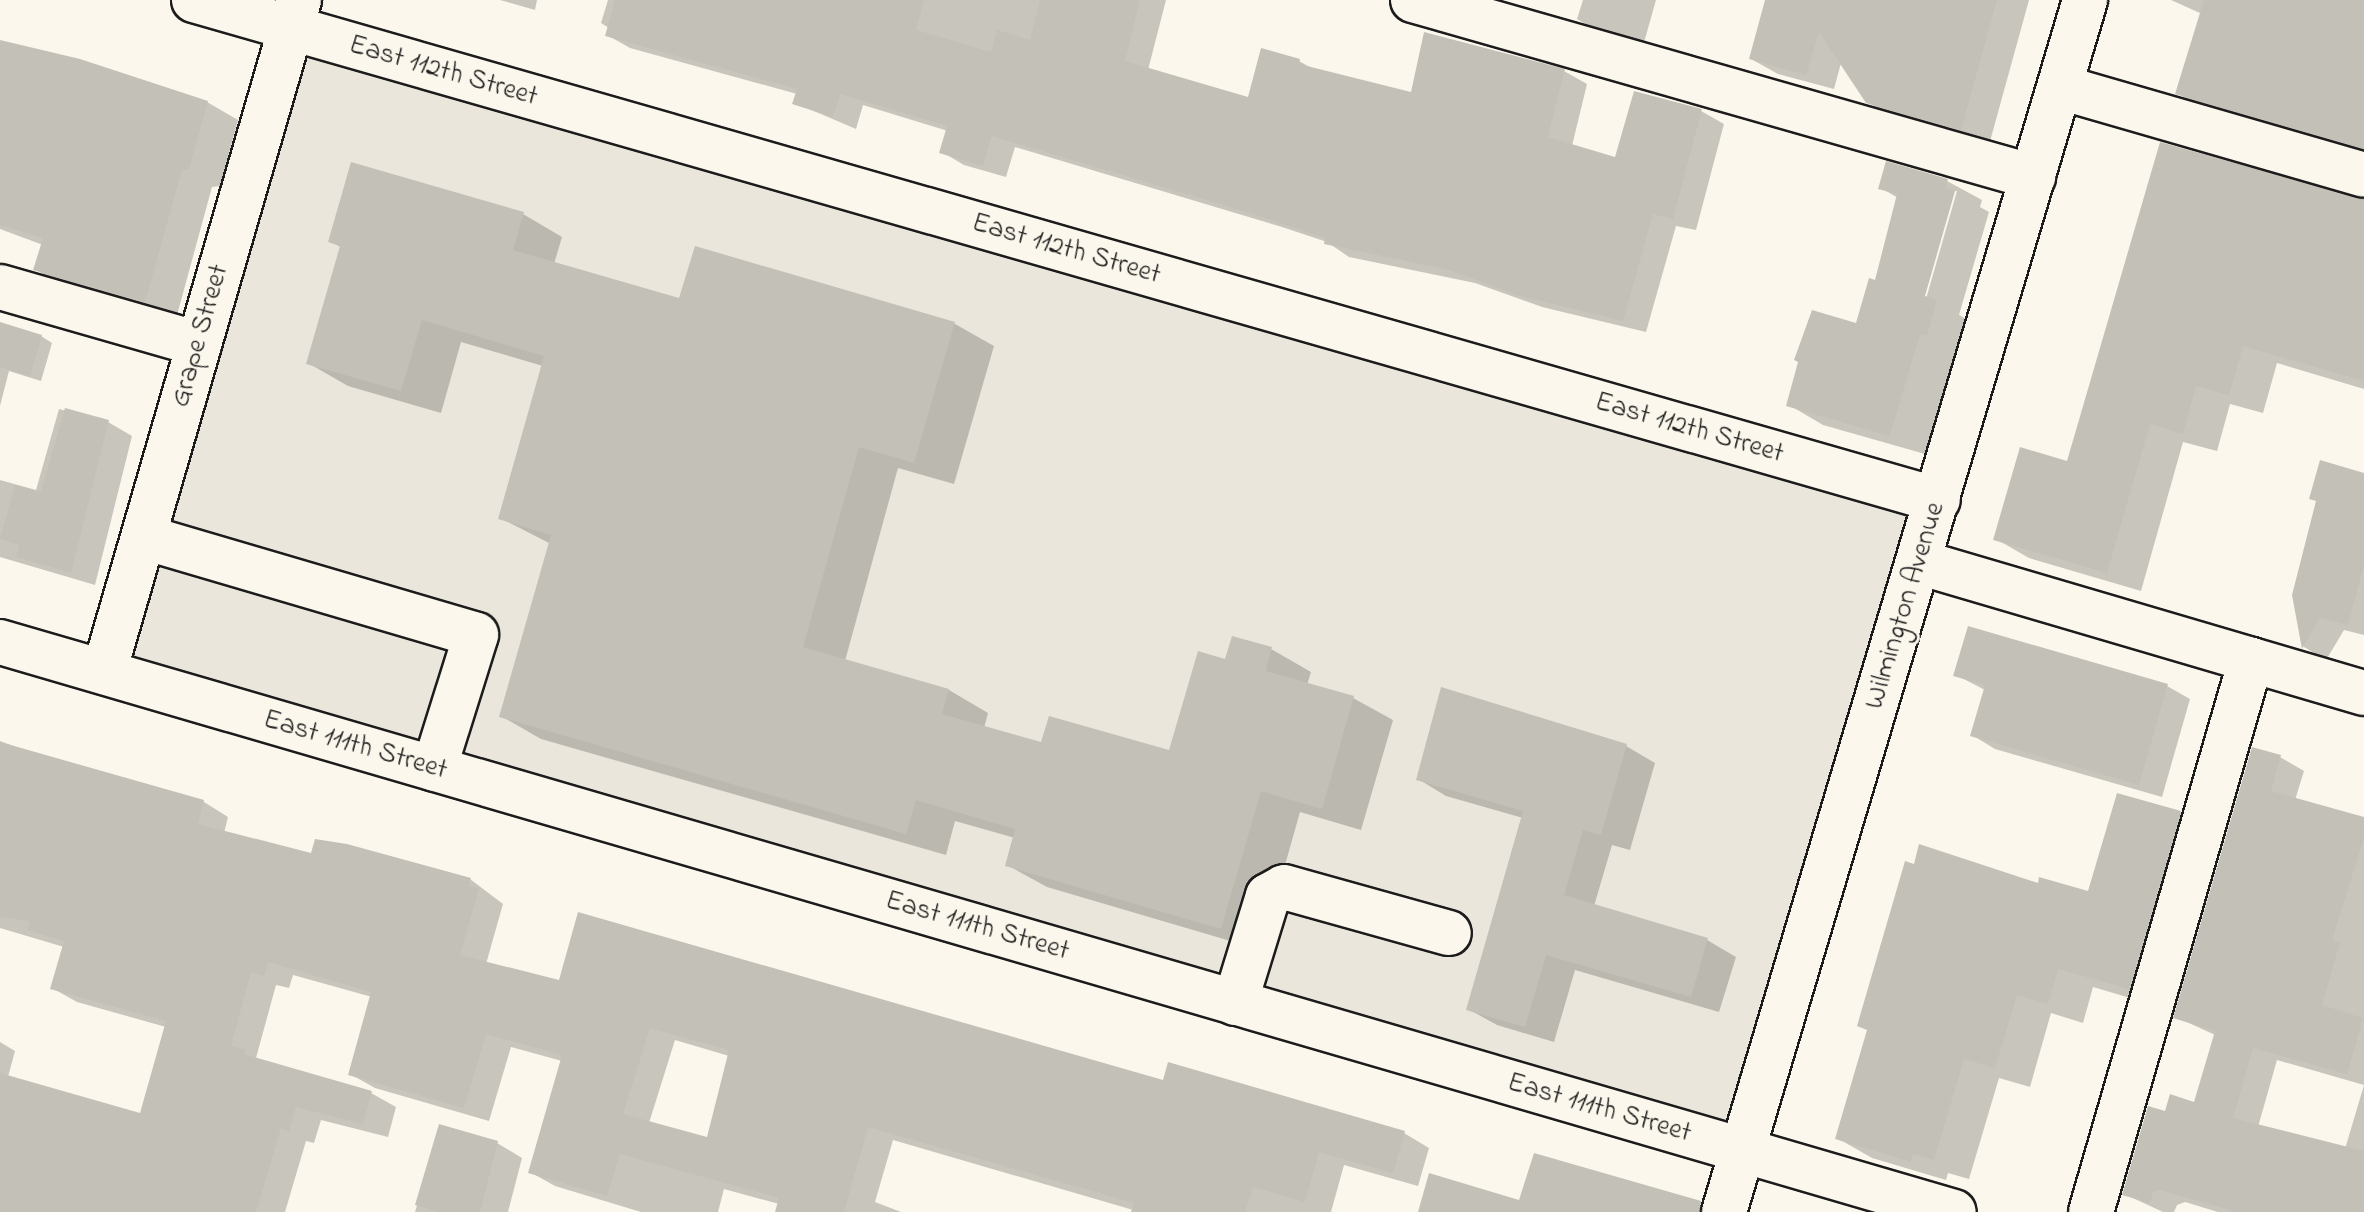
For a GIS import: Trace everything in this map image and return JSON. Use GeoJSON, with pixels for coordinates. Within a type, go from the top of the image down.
{"type":"FeatureCollection","features":[{"type":"Feature","properties":{"kind":"street","name":"East 112th Street"},"geometry":{"type":"LineString","coordinates":[[194,0],[295,14],[1938,500]]}},
{"type":"Feature","properties":{"kind":"street"},"geometry":{"type":"LineString","coordinates":[[1413,0],[2033,177]]}},
{"type":"Feature","properties":{"kind":"street","name":"Wilmington Avenue"},"geometry":{"type":"LineString","coordinates":[[1724,1212],[2085,0]]}},
{"type":"Feature","properties":{"kind":"street","name":"Grape Street"},"geometry":{"type":"LineString","coordinates":[[104,672],[295,14]]}},
{"type":"Feature","properties":{"kind":"street"},"geometry":{"type":"LineString","coordinates":[[2060,87],[2364,175]]}},
{"type":"Feature","properties":{"kind":"street"},"geometry":{"type":"LineString","coordinates":[[0,287],[199,344]]}},
{"type":"Feature","properties":{"kind":"street"},"geometry":{"type":"LineString","coordinates":[[144,537],[476,635],[434,769]]}},
{"type":"Feature","properties":{"kind":"street"},"geometry":{"type":"LineString","coordinates":[[1919,562],[2364,693]]}},
{"type":"Feature","properties":{"kind":"street","name":"East 111th Street"},"geometry":{"type":"LineString","coordinates":[[0,642],[1954,1212]]}},
{"type":"Feature","properties":{"kind":"street"},"geometry":{"type":"LineString","coordinates":[[2091,1212],[2251,660]]}},
{"type":"Feature","properties":{"kind":"street"},"geometry":{"type":"LineString","coordinates":[[1235,1003],[1268,896],[1284,887],[1449,933]]}},
{"type":"Feature","properties":{"kind":"shaded area"},"geometry":{"type":"Polygon","coordinates":[[[292,35],[1926,505],[1737,1141],[111,667],[292,35]]]}},
{"type":"Feature","properties":{"kind":"building"},"geometry":{"type":"Polygon","coordinates":[[[615,0],[924,0],[916,30],[991,52],[997,30],[1030,40],[1040,0],[1140,0],[1125,61],[1248,97],[1261,48],[1300,59],[1299,64],[1411,92],[1424,32],[1565,69],[1548,137],[1615,157],[1634,91],[1702,109],[1673,219],[1653,214],[1623,321],[1517,295],[1450,270],[1324,244],[1325,238],[1257,215],[992,136],[983,166],[939,153],[947,126],[840,94],[833,117],[792,104],[797,89],[605,36],[615,0]]]}},
{"type":"Feature","properties":{"kind":"building"},"geometry":{"type":"Polygon","coordinates":[[[1765,0],[1997,0],[1961,130],[1866,103],[1819,32],[1806,75],[1749,59],[1765,0]]]}},
{"type":"Feature","properties":{"kind":"building"},"geometry":{"type":"Polygon","coordinates":[[[2204,0],[2364,0],[2364,149],[2175,94],[2204,0]]]}},
{"type":"Feature","properties":{"kind":"building"},"geometry":{"type":"Polygon","coordinates":[[[0,40],[80,59],[208,101],[189,169],[182,170],[145,302],[33,270],[43,238],[0,225],[0,40]]]}},
{"type":"Feature","properties":{"kind":"building"},"geometry":{"type":"Polygon","coordinates":[[[2160,142],[2364,199],[2364,381],[2243,346],[2229,395],[2196,386],[2183,434],[2150,424],[2107,573],[1993,540],[2020,447],[2067,461],[2160,142]]]}},
{"type":"Feature","properties":{"kind":"building"},"geometry":{"type":"Polygon","coordinates":[[[1886,161],[1948,179],[1945,188],[1955,191],[1925,296],[1937,300],[1927,336],[1920,334],[1890,436],[1786,406],[1798,362],[1794,360],[1812,310],[1856,323],[1869,278],[1875,280],[1897,194],[1878,189],[1886,161]]]}},
{"type":"Feature","properties":{"kind":"building"},"geometry":{"type":"Polygon","coordinates":[[[351,162],[524,212],[513,250],[679,298],[695,246],[955,322],[914,463],[859,447],[803,647],[949,689],[942,714],[1041,742],[1049,716],[1169,750],[1198,651],[1225,659],[1232,636],[1272,647],[1266,671],[1354,696],[1322,809],[1261,791],[1221,929],[1005,866],[1015,829],[916,800],[906,834],[499,717],[551,535],[498,519],[544,356],[422,320],[401,391],[306,364],[340,246],[328,242],[351,162]]]}},
{"type":"Feature","properties":{"kind":"building"},"geometry":{"type":"Polygon","coordinates":[[[0,322],[42,335],[30,376],[0,367],[0,322]]]}},
{"type":"Feature","properties":{"kind":"building"},"geometry":{"type":"Polygon","coordinates":[[[65,408],[109,420],[71,573],[16,557],[19,545],[0,539],[15,485],[41,492],[65,408]]]}},
{"type":"Feature","properties":{"kind":"building"},"geometry":{"type":"Polygon","coordinates":[[[2320,460],[2364,473],[2364,565],[2348,625],[2320,618],[2302,649],[2292,595],[2316,501],[2309,499],[2320,460]]]}},
{"type":"Feature","properties":{"kind":"building"},"geometry":{"type":"Polygon","coordinates":[[[1968,626],[2168,684],[2139,785],[1970,736],[1985,685],[1953,676],[1968,626]]]}},
{"type":"Feature","properties":{"kind":"building"},"geometry":{"type":"Polygon","coordinates":[[[1441,687],[1627,744],[1601,835],[1583,830],[1564,895],[1708,938],[1691,997],[1546,955],[1525,1027],[1466,1010],[1523,811],[1416,780],[1441,687]]]}},
{"type":"Feature","properties":{"kind":"building"},"geometry":{"type":"Polygon","coordinates":[[[0,742],[204,800],[198,824],[311,853],[315,839],[347,844],[471,878],[469,886],[479,888],[460,955],[559,980],[578,912],[1163,1080],[1168,1062],[1405,1131],[1393,1173],[1319,1152],[1305,1202],[1253,1187],[1245,1212],[1131,1212],[1134,1203],[868,1127],[844,1212],[775,1212],[779,1198],[620,1154],[607,1196],[528,1173],[562,1055],[486,1034],[464,1108],[348,1075],[371,992],[268,962],[264,976],[251,972],[231,1046],[245,1049],[244,1054],[372,1091],[363,1124],[296,1107],[289,1131],[281,1128],[256,1212],[0,1212],[0,1073],[140,1113],[166,1021],[50,989],[64,941],[27,930],[30,921],[0,917],[0,742]],[[650,1028],[623,1114],[707,1137],[729,1050],[650,1028]]]}},
{"type":"Feature","properties":{"kind":"building"},"geometry":{"type":"Polygon","coordinates":[[[2252,747],[2281,755],[2271,791],[2364,817],[2364,838],[2332,940],[2340,942],[2322,1005],[2363,1018],[2347,1074],[2253,1048],[2233,1118],[2364,1151],[2364,1212],[2237,1212],[2160,1190],[2153,1192],[2150,1203],[2122,1195],[2148,1106],[2165,1111],[2170,1094],[2194,1102],[2215,1031],[2173,1018],[2252,747]]]}},
{"type":"Feature","properties":{"kind":"building"},"geometry":{"type":"Polygon","coordinates":[[[2117,793],[2181,811],[2129,989],[2058,969],[2048,1004],[2017,995],[1995,1068],[1964,1059],[1934,1160],[1913,1154],[1911,1162],[1835,1139],[1867,1030],[1857,1026],[1905,861],[1914,864],[1919,844],[2038,883],[2039,877],[2088,891],[2117,793]]]}},
{"type":"Feature","properties":{"kind":"building"},"geometry":{"type":"Polygon","coordinates":[[[439,1124],[498,1141],[480,1212],[438,1212],[415,1205],[439,1124]]]}},
{"type":"Feature","properties":{"kind":"building"},"geometry":{"type":"Polygon","coordinates":[[[1534,1153],[1701,1201],[1700,1212],[1418,1212],[1429,1173],[1519,1200],[1534,1153]]]}}]}
